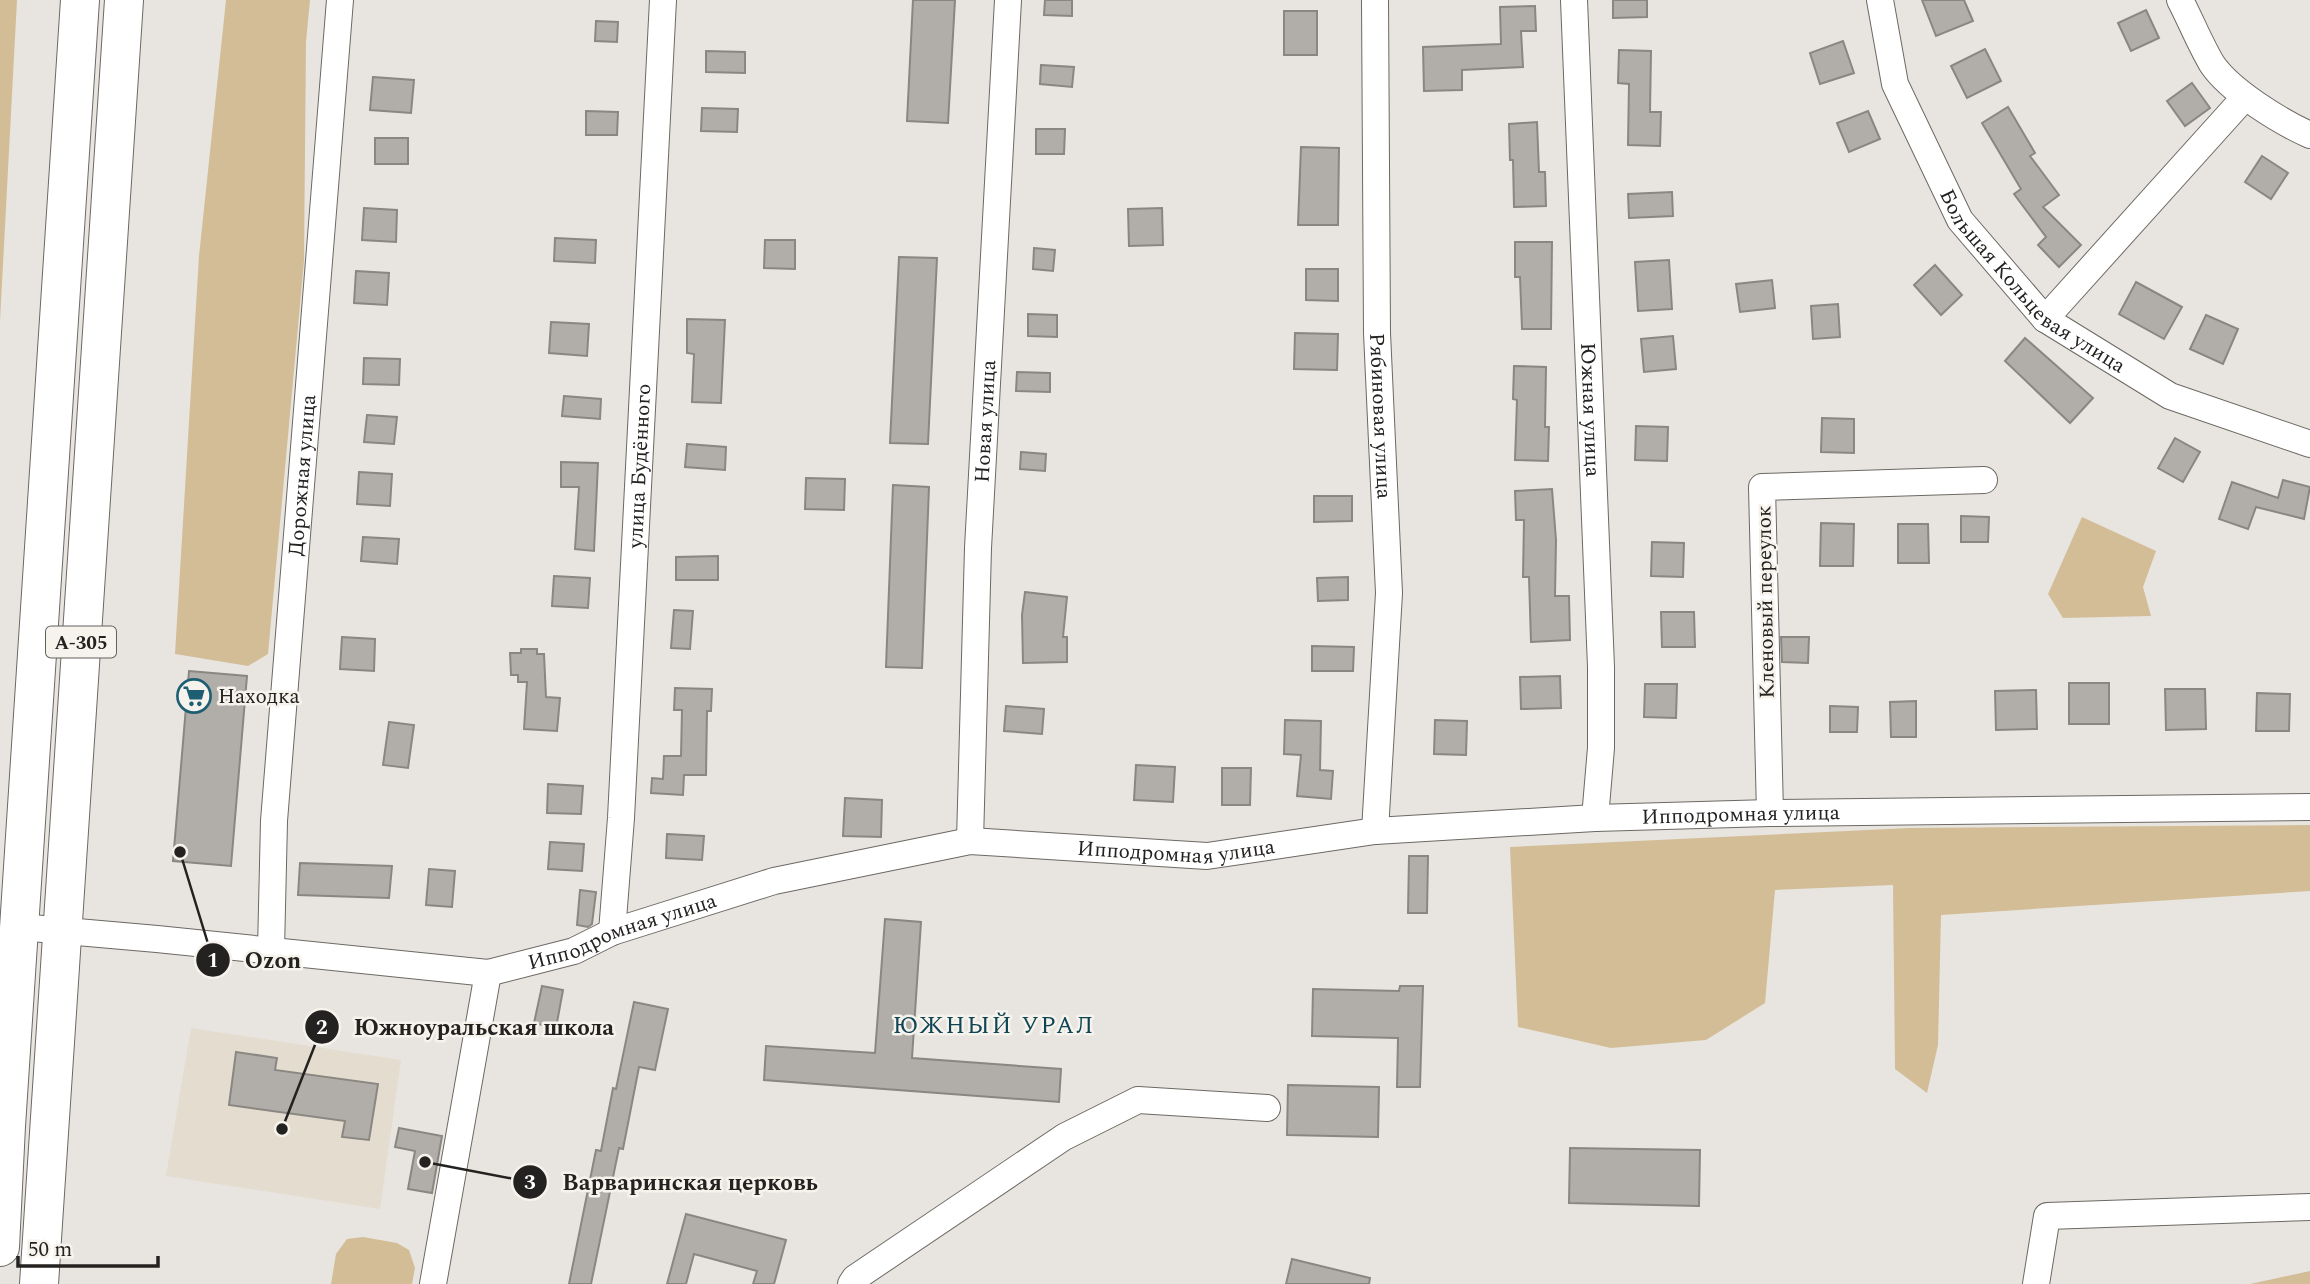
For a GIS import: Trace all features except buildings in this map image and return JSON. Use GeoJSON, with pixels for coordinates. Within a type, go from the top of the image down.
{"type":"FeatureCollection","features":[{"type":"Feature","properties":{"kind":"highway","name":"А-305"},"geometry":{"type":"LineString","coordinates":[[0,1247],[80,0]]}},
{"type":"Feature","properties":{"kind":"highway","name":"А-305"},"geometry":{"type":"LineString","coordinates":[[39,1284],[124,0]]}},
{"type":"Feature","properties":{"kind":"street","name":"Дорожная улица"},"geometry":{"type":"LineString","coordinates":[[271,950],[274,821],[340,0]]}},
{"type":"Feature","properties":{"kind":"street","name":"улица Будённого"},"geometry":{"type":"LineString","coordinates":[[612,932],[621,818],[663,0]]}},
{"type":"Feature","properties":{"kind":"street","name":"Новая улица"},"geometry":{"type":"LineString","coordinates":[[970,841],[978,548],[1008,0]]}},
{"type":"Feature","properties":{"kind":"street","name":"Рябиновая улица"},"geometry":{"type":"LineString","coordinates":[[1375,0],[1377,333],[1389,593],[1376,831]]}},
{"type":"Feature","properties":{"kind":"street","name":"Южная улица"},"geometry":{"type":"LineString","coordinates":[[1574,0],[1601,667],[1601,748],[1595,818]]}},
{"type":"Feature","properties":{"kind":"street","name":"Большая Кольцевая улица"},"geometry":{"type":"LineString","coordinates":[[1880,0],[1895,84],[1960,220],[2045,319],[2170,397],[2310,444]]}},
{"type":"Feature","properties":{"kind":"street"},"geometry":{"type":"LineString","coordinates":[[2180,0],[2213,66],[2245,97],[2291,127],[2310,135]]}},
{"type":"Feature","properties":{"kind":"street"},"geometry":{"type":"LineString","coordinates":[[2045,319],[2245,97]]}},
{"type":"Feature","properties":{"kind":"street","name":"Кленовый переулок"},"geometry":{"type":"LineString","coordinates":[[1770,813],[1762,487],[1984,480]]}},
{"type":"Feature","properties":{"kind":"street","name":"Ипподромная улица"},"geometry":{"type":"LineString","coordinates":[[20,928],[271,950],[488,973],[574,951],[612,932],[774,881],[970,841],[1207,856],[1376,831],[1595,818],[1770,813],[2310,807]]}},
{"type":"Feature","properties":{"kind":"street"},"geometry":{"type":"LineString","coordinates":[[432,1284],[488,973]]}},
{"type":"Feature","properties":{"kind":"street"},"geometry":{"type":"LineString","coordinates":[[851,1284],[855,1278],[1064,1137],[1138,1100],[1267,1108]]}},
{"type":"Feature","properties":{"kind":"street"},"geometry":{"type":"LineString","coordinates":[[2036,1284],[2047,1216],[2310,1207]]}},
{"type":"Feature","properties":{"kind":"shaded area"},"geometry":{"type":"Polygon","coordinates":[[[0,0],[17,0],[0,321],[0,0]]]}},
{"type":"Feature","properties":{"kind":"shaded area"},"geometry":{"type":"Polygon","coordinates":[[[226,0],[310,0],[306,42],[304,261],[268,654],[248,666],[175,654],[199,256],[226,0]]]}},
{"type":"Feature","properties":{"kind":"shaded area"},"geometry":{"type":"Polygon","coordinates":[[[2082,517],[2156,551],[2143,587],[2151,616],[2063,618],[2048,594],[2082,517]]]}},
{"type":"Feature","properties":{"kind":"shaded area"},"geometry":{"type":"Polygon","coordinates":[[[2310,825],[2310,891],[1941,915],[1938,1045],[1927,1093],[1895,1069],[1893,885],[1775,890],[1765,1003],[1706,1040],[1611,1048],[1518,1027],[1510,847],[1909,828],[2310,825]]]}},
{"type":"Feature","properties":{"kind":"shaded area"},"geometry":{"type":"Polygon","coordinates":[[[191,1028],[401,1060],[380,1209],[166,1176],[191,1028]]]}},
{"type":"Feature","properties":{"kind":"shaded area"},"geometry":{"type":"Polygon","coordinates":[[[363,1237],[397,1243],[409,1250],[415,1268],[412,1284],[331,1284],[336,1254],[347,1239],[363,1237]]]}},
{"type":"Feature","properties":{"kind":"shaded area"},"geometry":{"type":"Polygon","coordinates":[[[2310,1271],[2310,1284],[2250,1284],[2310,1271]]]}},
{"type":"Feature","properties":{"kind":"place","name":"Находка"},"geometry":{"type":"Point","coordinates":[194,696]}},
{"type":"Feature","properties":{"kind":"place","name":"Ozon"},"geometry":{"type":"Point","coordinates":[180,852]}},
{"type":"Feature","properties":{"kind":"place","name":"Южноуральская школа"},"geometry":{"type":"Point","coordinates":[282,1129]}},
{"type":"Feature","properties":{"kind":"place","name":"Варваринская церковь"},"geometry":{"type":"Point","coordinates":[425,1162]}},
{"type":"Feature","properties":{"kind":"district","name":"ЮЖНЫЙ УРАЛ"},"geometry":{"type":"Point","coordinates":[994,1025]}}]}
